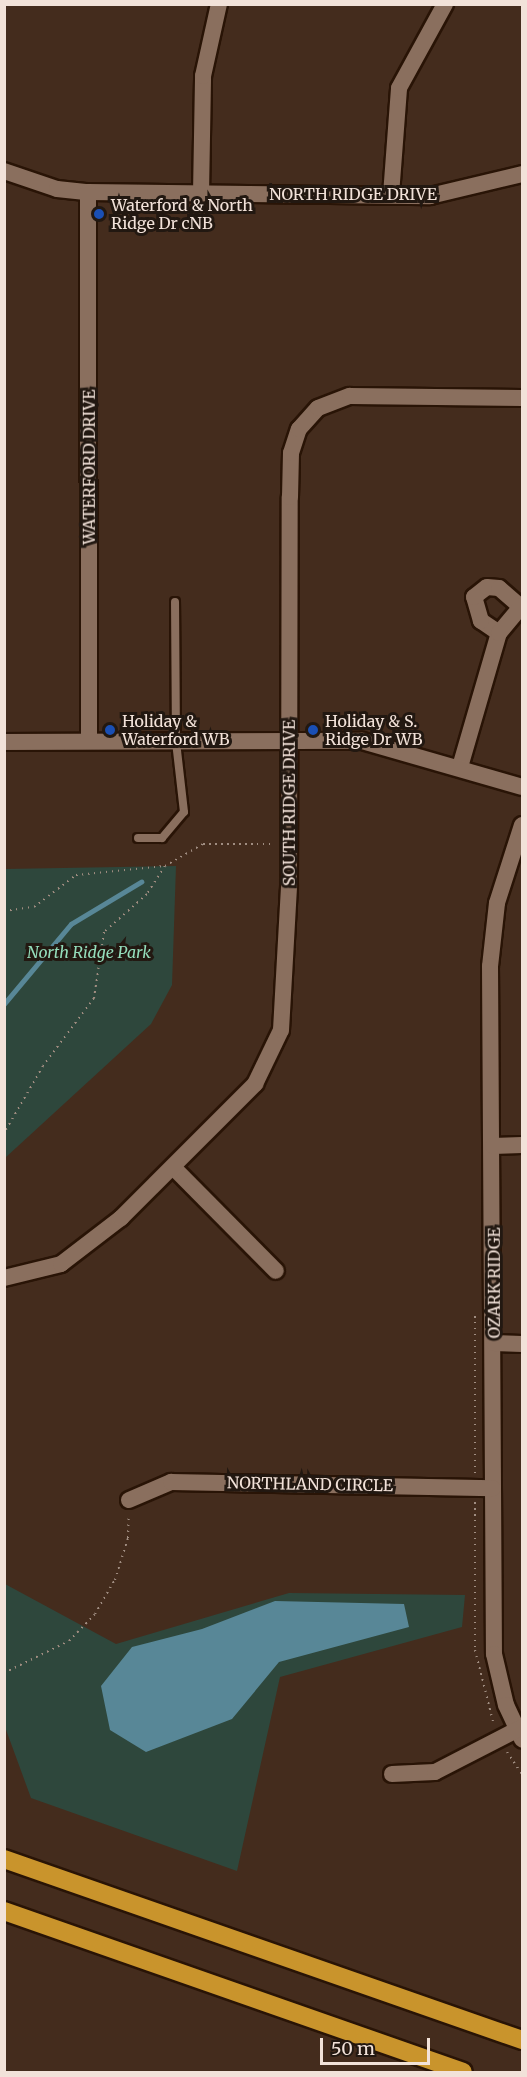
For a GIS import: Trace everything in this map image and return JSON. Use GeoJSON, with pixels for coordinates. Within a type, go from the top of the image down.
{"type":"FeatureCollection","features":[{"type":"Feature","properties":{"kind":"highway"},"geometry":{"type":"LineString","coordinates":[[4,1859],[522,2040]]}},
{"type":"Feature","properties":{"kind":"highway"},"geometry":{"type":"LineString","coordinates":[[4,1911],[463,2073]]}},
{"type":"Feature","properties":{"kind":"street"},"geometry":{"type":"LineString","coordinates":[[391,195],[399,88],[445,4]]}},
{"type":"Feature","properties":{"kind":"street"},"geometry":{"type":"LineString","coordinates":[[201,194],[203,76],[213,6]]}},
{"type":"Feature","properties":{"kind":"street","name":"NORTH RIDGE DRIVE"},"geometry":{"type":"LineString","coordinates":[[4,171],[57,189],[88,192],[201,194],[455,193],[522,174]]}},
{"type":"Feature","properties":{"kind":"street","name":"WATERFORD DRIVE"},"geometry":{"type":"LineString","coordinates":[[88,192],[89,741]]}},
{"type":"Feature","properties":{"kind":"street","name":"SOUTH RIDGE DRIVE"},"geometry":{"type":"LineString","coordinates":[[4,1278],[31,1274],[76,1255],[174,1167],[255,1084],[281,1030],[289,844],[290,486],[299,429],[318,408],[350,396],[522,398]]}},
{"type":"Feature","properties":{"kind":"street"},"geometry":{"type":"LineString","coordinates":[[460,767],[500,633],[522,606],[499,588],[487,587],[474,597],[481,621],[500,633]]}},
{"type":"Feature","properties":{"kind":"street"},"geometry":{"type":"LineString","coordinates":[[4,742],[382,744],[522,787]]}},
{"type":"Feature","properties":{"kind":"street","name":"OZARK RIDGE"},"geometry":{"type":"LineString","coordinates":[[520,1732],[494,1654],[493,1146],[490,966],[497,903],[522,825]]}},
{"type":"Feature","properties":{"kind":"street"},"geometry":{"type":"LineString","coordinates":[[493,1146],[522,1145]]}},
{"type":"Feature","properties":{"kind":"street"},"geometry":{"type":"LineString","coordinates":[[174,1167],[276,1271]]}},
{"type":"Feature","properties":{"kind":"street"},"geometry":{"type":"LineString","coordinates":[[494,1343],[522,1344]]}},
{"type":"Feature","properties":{"kind":"street","name":"NORTHLAND CIRCLE"},"geometry":{"type":"LineString","coordinates":[[129,1500],[171,1482],[494,1488]]}},
{"type":"Feature","properties":{"kind":"street"},"geometry":{"type":"LineString","coordinates":[[392,1774],[435,1772],[520,1732]]}},
{"type":"Feature","properties":{"kind":"lane"},"geometry":{"type":"LineString","coordinates":[[138,838],[162,838],[184,812],[176,742],[175,602]]}},
{"type":"Feature","properties":{"kind":"path"},"geometry":{"type":"LineString","coordinates":[[4,911],[34,907],[76,875],[165,866],[203,844],[289,844]]}},
{"type":"Feature","properties":{"kind":"path"},"geometry":{"type":"LineString","coordinates":[[4,1133],[43,1066],[88,1010],[104,932],[147,894],[165,866]]}},
{"type":"Feature","properties":{"kind":"path"},"geometry":{"type":"LineString","coordinates":[[4,1672],[69,1641],[95,1614],[115,1580],[128,1538],[129,1500]]}},
{"type":"Feature","properties":{"kind":"green space","name":"North Ridge Park"},"geometry":{"type":"Polygon","coordinates":[[[176,866],[172,985],[151,1024],[5,1158],[5,869],[176,866]]]}},
{"type":"Feature","properties":{"kind":"green space"},"geometry":{"type":"Polygon","coordinates":[[[5,1584],[116,1644],[289,1593],[465,1595],[462,1627],[280,1677],[237,1871],[31,1798],[5,1727],[5,1584]]]}},
{"type":"Feature","properties":{"kind":"water"},"geometry":{"type":"Polygon","coordinates":[[[275,1601],[404,1604],[409,1627],[279,1662],[232,1719],[146,1752],[110,1730],[101,1686],[132,1647],[202,1629],[275,1601]]]}},
{"type":"Feature","properties":{"kind":"waterway"},"geometry":{"type":"LineString","coordinates":[[4,1004],[71,924],[141,882]]}},
{"type":"Feature","properties":{"kind":"place","name":"Waterford & North Ridge Dr cNB"},"geometry":{"type":"Point","coordinates":[99,214]}},
{"type":"Feature","properties":{"kind":"place","name":"Holiday & Waterford WB"},"geometry":{"type":"Point","coordinates":[110,730]}},
{"type":"Feature","properties":{"kind":"place","name":"Holiday & S. Ridge Dr WB"},"geometry":{"type":"Point","coordinates":[313,730]}}]}
